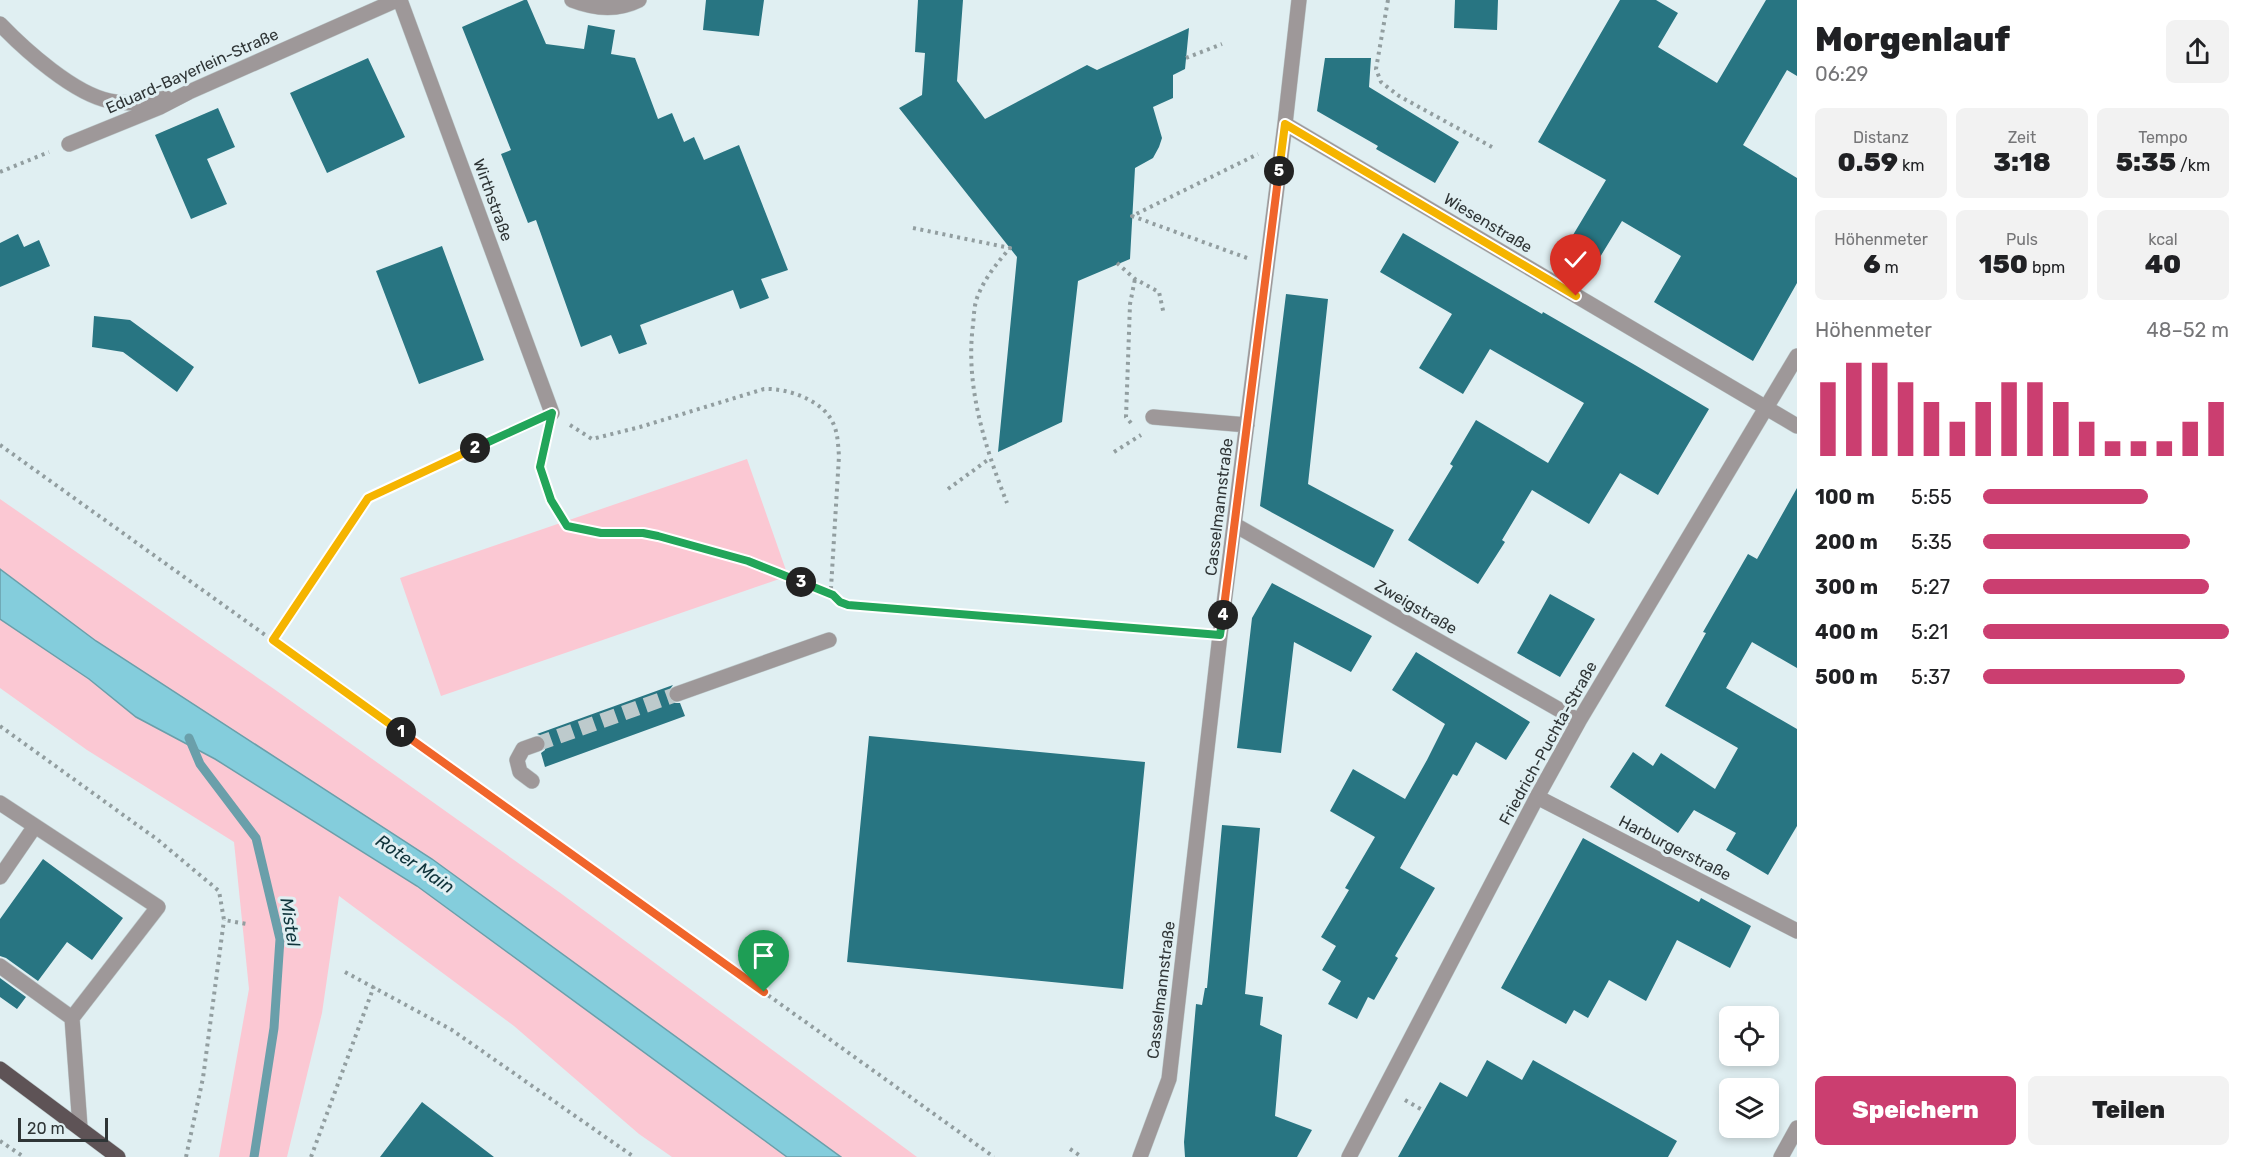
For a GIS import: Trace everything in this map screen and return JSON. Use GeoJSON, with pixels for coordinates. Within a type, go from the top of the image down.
{"type":"FeatureCollection","features":[{"type":"Feature","properties":{"kind":"main road"},"geometry":{"type":"LineString","coordinates":[[0,1069],[118,1157]]}},
{"type":"Feature","properties":{"kind":"street","name":"Eduard-Bayerlein-Straße"},"geometry":{"type":"LineString","coordinates":[[69,144],[160,107],[189,92],[399,0]]}},
{"type":"Feature","properties":{"kind":"street","name":"Wirthstraße"},"geometry":{"type":"LineString","coordinates":[[399,0],[552,413]]}},
{"type":"Feature","properties":{"kind":"street"},"geometry":{"type":"LineString","coordinates":[[572,0],[605,8],[620,7],[639,0]]}},
{"type":"Feature","properties":{"kind":"street","name":"Casselmannstraße"},"geometry":{"type":"LineString","coordinates":[[1140,1157],[1169,1078],[1220,635],[1299,0]]}},
{"type":"Feature","properties":{"kind":"street"},"geometry":{"type":"LineString","coordinates":[[0,24],[37,58],[80,89],[109,101],[142,103],[189,92]]}},
{"type":"Feature","properties":{"kind":"street","name":"Wiesenstraße"},"geometry":{"type":"LineString","coordinates":[[1285,124],[1797,426]]}},
{"type":"Feature","properties":{"kind":"street","name":"Friedrich-Puchta-Straße"},"geometry":{"type":"LineString","coordinates":[[1349,1157],[1579,721],[1797,356]]}},
{"type":"Feature","properties":{"kind":"street"},"geometry":{"type":"LineString","coordinates":[[1153,417],[1247,425]]}},
{"type":"Feature","properties":{"kind":"street","name":"Zweigstraße"},"geometry":{"type":"LineString","coordinates":[[1235,525],[1579,721]]}},
{"type":"Feature","properties":{"kind":"street"},"geometry":{"type":"LineString","coordinates":[[677,694],[829,640]]}},
{"type":"Feature","properties":{"kind":"street"},"geometry":{"type":"LineString","coordinates":[[532,781],[520,772],[516,760],[523,750],[537,744]]}},
{"type":"Feature","properties":{"kind":"street","name":"Harburgerstraße"},"geometry":{"type":"LineString","coordinates":[[1537,797],[1797,931]]}},
{"type":"Feature","properties":{"kind":"street"},"geometry":{"type":"LineString","coordinates":[[0,803],[158,907],[72,1018],[80,1127]]}},
{"type":"Feature","properties":{"kind":"street"},"geometry":{"type":"LineString","coordinates":[[0,877],[35,826]]}},
{"type":"Feature","properties":{"kind":"street"},"geometry":{"type":"LineString","coordinates":[[0,966],[72,1018]]}},
{"type":"Feature","properties":{"kind":"street"},"geometry":{"type":"LineString","coordinates":[[1782,1157],[1797,1128]]}},
{"type":"Feature","properties":{"kind":"path"},"geometry":{"type":"LineString","coordinates":[[1388,0],[1377,69],[1381,82],[1399,96],[1492,147]]}},
{"type":"Feature","properties":{"kind":"path"},"geometry":{"type":"LineString","coordinates":[[1186,58],[1222,44]]}},
{"type":"Feature","properties":{"kind":"path"},"geometry":{"type":"LineString","coordinates":[[1267,265],[1132,216],[1282,142]]}},
{"type":"Feature","properties":{"kind":"path"},"geometry":{"type":"LineString","coordinates":[[0,172],[69,144]]}},
{"type":"Feature","properties":{"kind":"path"},"geometry":{"type":"LineString","coordinates":[[913,228],[1010,248],[993,267],[976,299],[971,338],[972,380],[989,459],[1007,503]]}},
{"type":"Feature","properties":{"kind":"path"},"geometry":{"type":"LineString","coordinates":[[1117,263],[1135,279],[1159,292],[1164,315]]}},
{"type":"Feature","properties":{"kind":"path"},"geometry":{"type":"LineString","coordinates":[[1114,452],[1141,435],[1126,417],[1130,304],[1135,279]]}},
{"type":"Feature","properties":{"kind":"path"},"geometry":{"type":"LineString","coordinates":[[552,413],[592,439],[640,427],[764,389],[776,388],[787,391],[820,406],[834,424],[839,456],[831,576],[833,595]]}},
{"type":"Feature","properties":{"kind":"path"},"geometry":{"type":"LineString","coordinates":[[552,413],[540,467],[551,500],[567,526],[601,533],[643,533],[748,561],[833,595],[840,602],[848,605],[1220,635]]}},
{"type":"Feature","properties":{"kind":"path"},"geometry":{"type":"LineString","coordinates":[[273,640],[368,498],[552,413]]}},
{"type":"Feature","properties":{"kind":"path"},"geometry":{"type":"LineString","coordinates":[[0,445],[994,1157]]}},
{"type":"Feature","properties":{"kind":"path"},"geometry":{"type":"LineString","coordinates":[[948,489],[989,459]]}},
{"type":"Feature","properties":{"kind":"path"},"geometry":{"type":"LineString","coordinates":[[0,726],[158,840],[219,891],[224,920],[203,1078],[186,1157]]}},
{"type":"Feature","properties":{"kind":"path"},"geometry":{"type":"LineString","coordinates":[[224,920],[247,924]]}},
{"type":"Feature","properties":{"kind":"path"},"geometry":{"type":"LineString","coordinates":[[345,972],[452,1030],[634,1157]]}},
{"type":"Feature","properties":{"kind":"path"},"geometry":{"type":"LineString","coordinates":[[311,1157],[374,986]]}},
{"type":"Feature","properties":{"kind":"path"},"geometry":{"type":"LineString","coordinates":[[0,1141],[24,1157]]}},
{"type":"Feature","properties":{"kind":"path"},"geometry":{"type":"LineString","coordinates":[[1071,1149],[1082,1157]]}},
{"type":"Feature","properties":{"kind":"shaded area"},"geometry":{"type":"Polygon","coordinates":[[[747,459],[788,576],[441,696],[400,578],[747,459]]]}},
{"type":"Feature","properties":{"kind":"shaded area"},"geometry":{"type":"Polygon","coordinates":[[[0,499],[274,689],[559,892],[917,1157],[841,1157],[432,859],[96,641],[0,569],[0,499]]]}},
{"type":"Feature","properties":{"kind":"shaded area"},"geometry":{"type":"Polygon","coordinates":[[[0,619],[89,679],[136,717],[215,759],[417,886],[787,1157],[672,1157],[639,1134],[514,1026],[339,896],[322,1013],[287,1157],[219,1157],[249,989],[234,842],[87,750],[0,688],[0,619]]]}},
{"type":"Feature","properties":{"kind":"water","name":"Roter Main"},"geometry":{"type":"Polygon","coordinates":[[[0,569],[96,641],[432,859],[841,1157],[787,1157],[417,886],[215,759],[136,717],[89,679],[0,619],[0,569]]]}},
{"type":"Feature","properties":{"kind":"building"},"geometry":{"type":"Polygon","coordinates":[[[527,0],[546,44],[584,49],[588,25],[615,30],[611,54],[635,58],[658,119],[672,113],[684,142],[694,137],[704,160],[739,145],[788,270],[761,279],[769,298],[740,309],[733,290],[640,325],[647,344],[619,354],[611,335],[581,347],[536,220],[528,223],[501,154],[511,150],[462,27],[527,0]]]}},
{"type":"Feature","properties":{"kind":"building"},"geometry":{"type":"Polygon","coordinates":[[[706,0],[764,0],[759,36],[703,30],[706,0]]]}},
{"type":"Feature","properties":{"kind":"building"},"geometry":{"type":"Polygon","coordinates":[[[918,0],[963,0],[957,81],[985,119],[1087,65],[1097,70],[1189,28],[1185,69],[1173,75],[1173,98],[1153,107],[1162,138],[1159,147],[1153,158],[1135,168],[1130,259],[1078,281],[1062,422],[998,452],[1017,257],[899,108],[922,95],[925,53],[915,52],[918,0]]]}},
{"type":"Feature","properties":{"kind":"building"},"geometry":{"type":"Polygon","coordinates":[[[1455,0],[1498,0],[1497,30],[1454,28],[1455,0]]]}},
{"type":"Feature","properties":{"kind":"building"},"geometry":{"type":"Polygon","coordinates":[[[1620,0],[1656,0],[1678,13],[1658,47],[1717,83],[1766,0],[1797,0],[1797,76],[1787,70],[1743,145],[1797,178],[1797,283],[1753,361],[1654,302],[1681,256],[1622,221],[1594,267],[1564,250],[1606,180],[1538,142],[1620,0]]]}},
{"type":"Feature","properties":{"kind":"building"},"geometry":{"type":"Polygon","coordinates":[[[368,58],[405,137],[327,173],[290,93],[368,58]]]}},
{"type":"Feature","properties":{"kind":"building"},"geometry":{"type":"Polygon","coordinates":[[[1325,58],[1371,58],[1369,87],[1459,142],[1435,183],[1376,149],[1378,146],[1317,111],[1325,58]]]}},
{"type":"Feature","properties":{"kind":"building"},"geometry":{"type":"Polygon","coordinates":[[[218,108],[235,147],[207,159],[227,204],[191,219],[155,135],[218,108]]]}},
{"type":"Feature","properties":{"kind":"building"},"geometry":{"type":"Polygon","coordinates":[[[1403,233],[1709,409],[1658,495],[1620,473],[1589,524],[1532,490],[1502,540],[1505,542],[1478,584],[1408,540],[1453,466],[1450,464],[1476,420],[1548,463],[1584,403],[1490,349],[1463,394],[1419,368],[1452,314],[1380,272],[1403,233]]]}},
{"type":"Feature","properties":{"kind":"building"},"geometry":{"type":"Polygon","coordinates":[[[18,234],[24,247],[39,240],[50,266],[0,287],[0,243],[18,234]]]}},
{"type":"Feature","properties":{"kind":"building"},"geometry":{"type":"Polygon","coordinates":[[[442,246],[484,360],[419,384],[376,271],[442,246]]]}},
{"type":"Feature","properties":{"kind":"building"},"geometry":{"type":"Polygon","coordinates":[[[1286,294],[1328,299],[1308,484],[1394,530],[1374,568],[1260,506],[1286,294]]]}},
{"type":"Feature","properties":{"kind":"building"},"geometry":{"type":"Polygon","coordinates":[[[94,316],[130,320],[194,367],[177,392],[123,352],[92,347],[94,316]]]}},
{"type":"Feature","properties":{"kind":"building"},"geometry":{"type":"Polygon","coordinates":[[[1797,488],[1797,668],[1752,642],[1726,688],[1797,729],[1797,826],[1768,875],[1726,850],[1736,833],[1694,810],[1678,833],[1610,787],[1633,752],[1653,766],[1661,753],[1715,789],[1738,748],[1665,706],[1706,633],[1703,632],[1748,554],[1757,559],[1797,488]]]}},
{"type":"Feature","properties":{"kind":"building"},"geometry":{"type":"Polygon","coordinates":[[[1272,583],[1372,636],[1351,672],[1294,642],[1281,753],[1237,748],[1252,618],[1272,583]]]}},
{"type":"Feature","properties":{"kind":"building"},"geometry":{"type":"Polygon","coordinates":[[[1550,594],[1595,619],[1560,677],[1517,653],[1550,594]]]}},
{"type":"Feature","properties":{"kind":"building"},"geometry":{"type":"Polygon","coordinates":[[[1416,652],[1530,722],[1506,760],[1476,742],[1457,776],[1453,774],[1400,868],[1435,888],[1395,956],[1398,958],[1374,1000],[1368,997],[1357,1019],[1328,1004],[1341,981],[1322,970],[1336,946],[1321,937],[1349,890],[1345,888],[1375,837],[1330,811],[1353,769],[1405,799],[1427,760],[1445,724],[1392,690],[1416,652]]]}},
{"type":"Feature","properties":{"kind":"building"},"geometry":{"type":"Polygon","coordinates":[[[673,685],[668,692],[668,698],[675,703],[680,703],[685,716],[545,767],[541,753],[545,750],[546,741],[543,736],[537,734],[673,685]]]}},
{"type":"Feature","properties":{"kind":"building"},"geometry":{"type":"Polygon","coordinates":[[[869,736],[1145,762],[1123,989],[847,962],[869,736]]]}},
{"type":"Feature","properties":{"kind":"building"},"geometry":{"type":"Polygon","coordinates":[[[1222,825],[1260,828],[1245,994],[1263,997],[1260,1025],[1282,1035],[1275,1116],[1312,1130],[1297,1157],[1185,1157],[1184,1142],[1196,1004],[1202,1005],[1205,988],[1207,988],[1222,825]]]}},
{"type":"Feature","properties":{"kind":"building"},"geometry":{"type":"Polygon","coordinates":[[[1583,838],[1699,902],[1701,898],[1751,926],[1730,968],[1677,940],[1646,1001],[1609,980],[1588,1018],[1574,1010],[1566,1024],[1501,988],[1583,838]]]}},
{"type":"Feature","properties":{"kind":"building"},"geometry":{"type":"Polygon","coordinates":[[[43,859],[123,918],[92,960],[67,942],[38,981],[0,956],[0,919],[43,859]]]}},
{"type":"Feature","properties":{"kind":"building"},"geometry":{"type":"Polygon","coordinates":[[[0,978],[26,997],[17,1009],[0,997],[0,978]]]}},
{"type":"Feature","properties":{"kind":"building"},"geometry":{"type":"Polygon","coordinates":[[[1487,1060],[1522,1080],[1533,1060],[1677,1141],[1668,1157],[1398,1157],[1440,1082],[1467,1097],[1487,1060]]]}},
{"type":"Feature","properties":{"kind":"building"},"geometry":{"type":"Polygon","coordinates":[[[422,1102],[494,1157],[380,1157],[422,1102]]]}},
{"type":"Feature","properties":{"kind":"waterway","name":"Mistel"},"geometry":{"type":"LineString","coordinates":[[189,738],[200,764],[256,838],[280,939],[274,1028],[254,1157]]}},
{"type":"Feature","properties":{"kind":"tunnel"},"geometry":{"type":"LineString","coordinates":[[537,744],[677,694]]}},
{"type":"Feature","properties":{"kind":"route"},"geometry":{"type":"LineString","coordinates":[[764,992],[273,640],[368,498],[552,413],[540,467],[551,500],[567,526],[601,533],[643,533],[748,561],[808,584],[833,595],[840,602],[848,605],[1220,635],[1285,124],[1576,296]]}}]}
